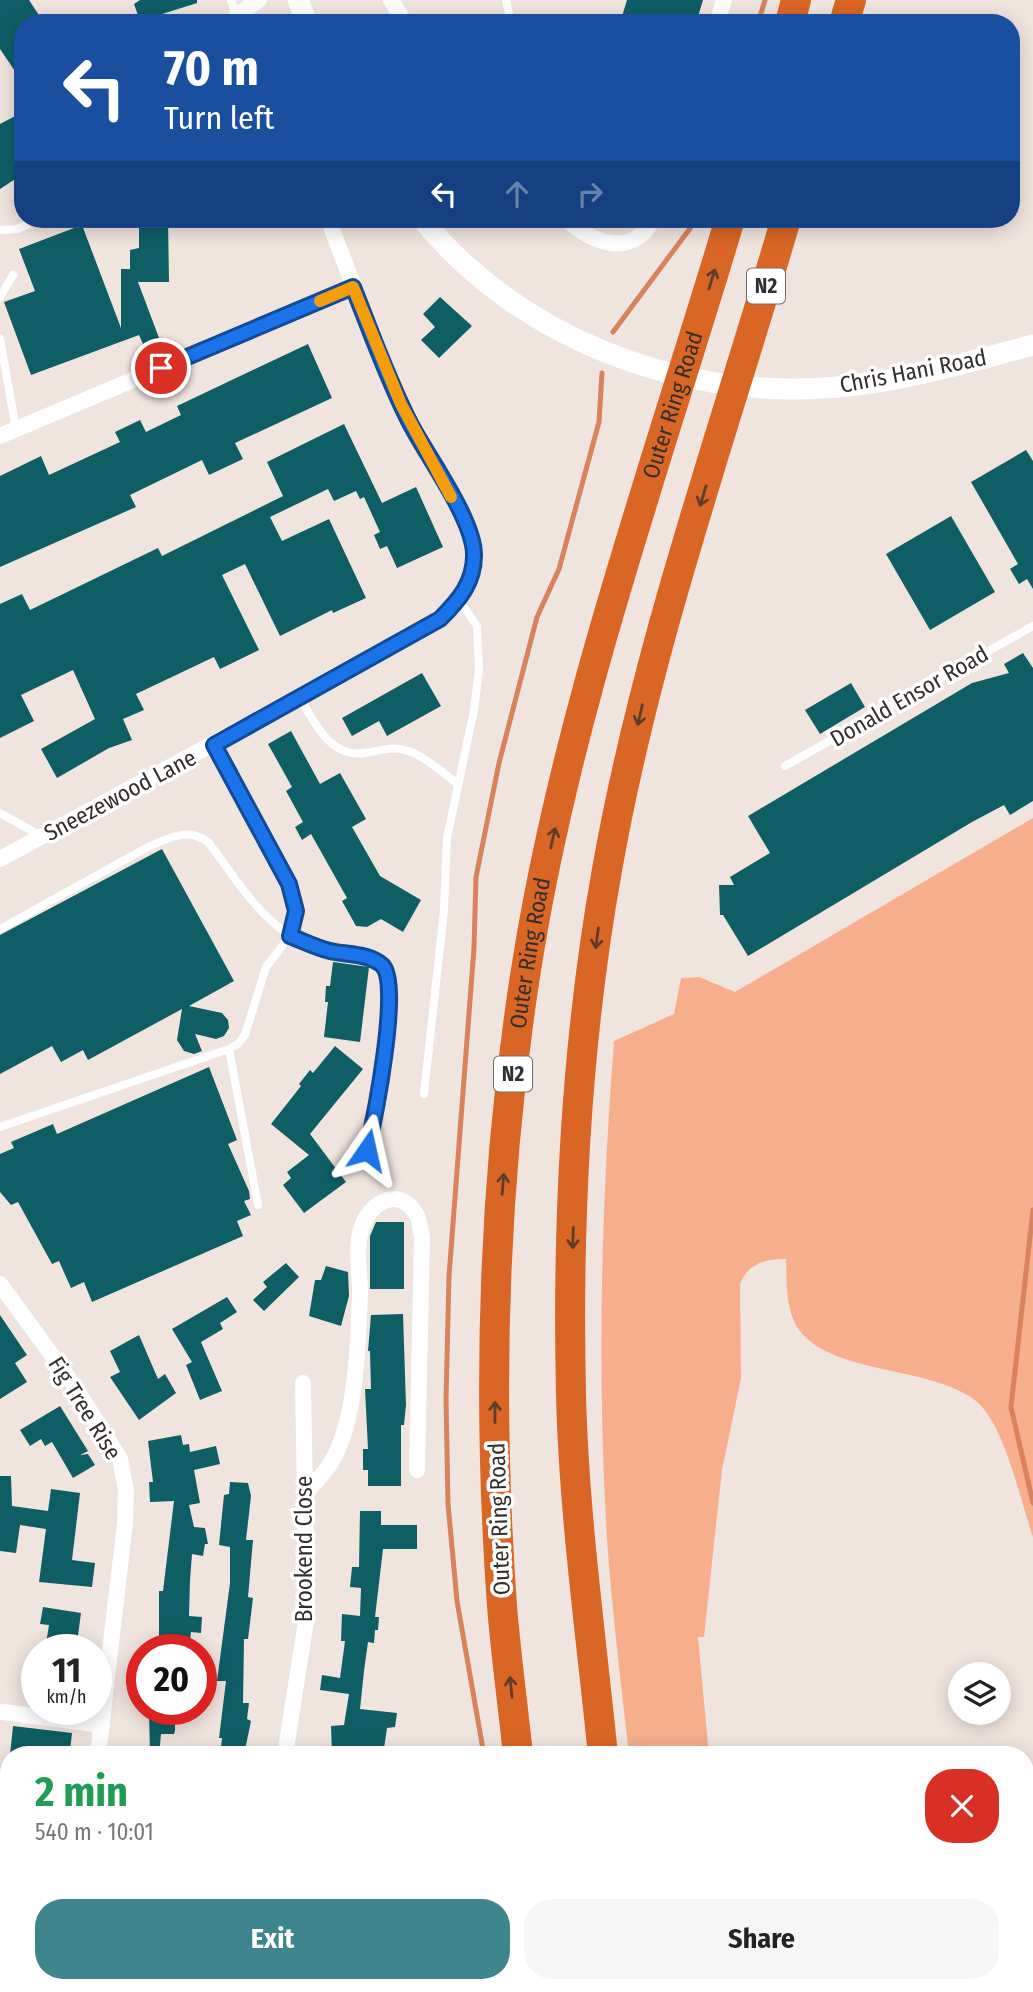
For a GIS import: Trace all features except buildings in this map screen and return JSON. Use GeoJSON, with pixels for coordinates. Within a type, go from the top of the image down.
{"type":"FeatureCollection","features":[{"type":"Feature","properties":{"kind":"highway","name":"Outer Ring Road"},"geometry":{"type":"LineString","coordinates":[[517,1746],[502,1608],[495,1426],[498,1251],[512,1086],[526,970],[570,762],[605,627],[727,228]]}},
{"type":"Feature","properties":{"kind":"highway","name":"N2"},"geometry":{"type":"LineString","coordinates":[[602,1746],[579,1517],[571,1397],[576,1154],[584,1044],[606,872],[649,677],[783,228]]}},
{"type":"Feature","properties":{"kind":"street"},"geometry":{"type":"LineString","coordinates":[[236,13],[259,0]]}},
{"type":"Feature","properties":{"kind":"street","name":"Sneezewood Lane"},"geometry":{"type":"LineString","coordinates":[[0,859],[421,631],[459,600],[471,579],[474,554],[469,529],[409,422],[331,228]]}},
{"type":"Feature","properties":{"kind":"street","name":"Chris Hani Road"},"geometry":{"type":"LineString","coordinates":[[431,228],[479,275],[533,315],[587,346],[647,367],[711,381],[759,388],[825,388],[887,381],[1033,345]]}},
{"type":"Feature","properties":{"kind":"street"},"geometry":{"type":"LineString","coordinates":[[575,228],[595,241],[612,243],[640,235],[646,228]]}},
{"type":"Feature","properties":{"kind":"street"},"geometry":{"type":"LineString","coordinates":[[0,436],[353,287]]}},
{"type":"Feature","properties":{"kind":"street"},"geometry":{"type":"LineString","coordinates":[[305,1493],[328,1467],[344,1435],[357,1333],[360,1293],[357,1254],[361,1229],[368,1213],[379,1202],[390,1199],[410,1205],[418,1214],[422,1237],[417,1470]]}},
{"type":"Feature","properties":{"kind":"street","name":"Fig Tree Rise"},"geometry":{"type":"LineString","coordinates":[[0,1284],[73,1384],[120,1459],[127,1491],[112,1637]]}},
{"type":"Feature","properties":{"kind":"street","name":"Brookend Close"},"geometry":{"type":"LineString","coordinates":[[286,1746],[307,1615],[303,1383]]}},
{"type":"Feature","properties":{"kind":"street"},"geometry":{"type":"LineString","coordinates":[[3,1712],[21,1714]]}},
{"type":"Feature","properties":{"kind":"street","name":"Fig Tree Rise"},"geometry":{"type":"LineString","coordinates":[[99,1746],[102,1725]]}},
{"type":"Feature","properties":{"kind":"lane"},"geometry":{"type":"LineString","coordinates":[[0,230],[20,228]]}},
{"type":"Feature","properties":{"kind":"lane"},"geometry":{"type":"LineString","coordinates":[[0,297],[13,275]]}},
{"type":"Feature","properties":{"kind":"lane"},"geometry":{"type":"LineString","coordinates":[[0,339],[16,429]]}},
{"type":"Feature","properties":{"kind":"lane"},"geometry":{"type":"LineString","coordinates":[[424,1094],[444,911],[447,838],[479,670],[477,626],[459,600]]}},
{"type":"Feature","properties":{"kind":"lane","name":"Donald Ensor Road"},"geometry":{"type":"LineString","coordinates":[[785,766],[1033,626]]}},
{"type":"Feature","properties":{"kind":"lane"},"geometry":{"type":"LineString","coordinates":[[300,698],[324,737],[343,751],[366,753],[397,748],[409,751],[458,784]]}},
{"type":"Feature","properties":{"kind":"lane"},"geometry":{"type":"LineString","coordinates":[[0,1127],[229,1049],[239,1044],[245,1035],[266,967],[290,936],[296,911],[289,884],[214,745]]}},
{"type":"Feature","properties":{"kind":"lane"},"geometry":{"type":"LineString","coordinates":[[0,813],[17,825],[43,837]]}},
{"type":"Feature","properties":{"kind":"lane"},"geometry":{"type":"LineString","coordinates":[[0,929],[148,846],[188,833],[209,843],[252,903],[290,936],[329,951],[374,960],[384,967],[390,978],[391,993],[371,1134],[367,1150],[357,1164]]}},
{"type":"Feature","properties":{"kind":"lane"},"geometry":{"type":"LineString","coordinates":[[229,1049],[258,1205]]}},
{"type":"Feature","properties":{"kind":"shaded area"},"geometry":{"type":"Polygon","coordinates":[[[1033,818],[1033,1537],[1003,1445],[986,1412],[976,1401],[957,1389],[855,1362],[831,1354],[811,1342],[797,1327],[790,1311],[786,1259],[758,1264],[747,1272],[740,1284],[741,1378],[722,1470],[704,1637],[698,1637],[708,1746],[628,1746],[609,1566],[602,1414],[603,1228],[614,1041],[674,1014],[681,978],[699,977],[735,992],[1033,818]]]}},
{"type":"Feature","properties":{"kind":"waterway"},"geometry":{"type":"LineString","coordinates":[[761,14],[765,0]]}},
{"type":"Feature","properties":{"kind":"waterway"},"geometry":{"type":"LineString","coordinates":[[613,332],[690,228]]}},
{"type":"Feature","properties":{"kind":"waterway"},"geometry":{"type":"LineString","coordinates":[[482,1746],[457,1601],[448,1504],[446,1399],[449,1276],[474,948],[476,877],[499,763],[537,617],[559,569],[599,422],[602,373]]}},
{"type":"Feature","properties":{"kind":"waterway"},"geometry":{"type":"LineString","coordinates":[[1033,1210],[1011,1407],[1033,1503]]}},
{"type":"Feature","properties":{"kind":"slow traffic"},"geometry":{"type":"LineString","coordinates":[[320,301],[353,287],[392,386],[451,497]]}},
{"type":"Feature","properties":{"kind":"route"},"geometry":{"type":"LineString","coordinates":[[161,368],[353,287],[409,422],[469,529],[474,554],[471,579],[459,600],[440,619],[214,745],[289,884],[296,911],[290,936],[329,951],[374,960],[384,967],[390,978],[391,993],[385,1044],[367,1150]]}}]}
